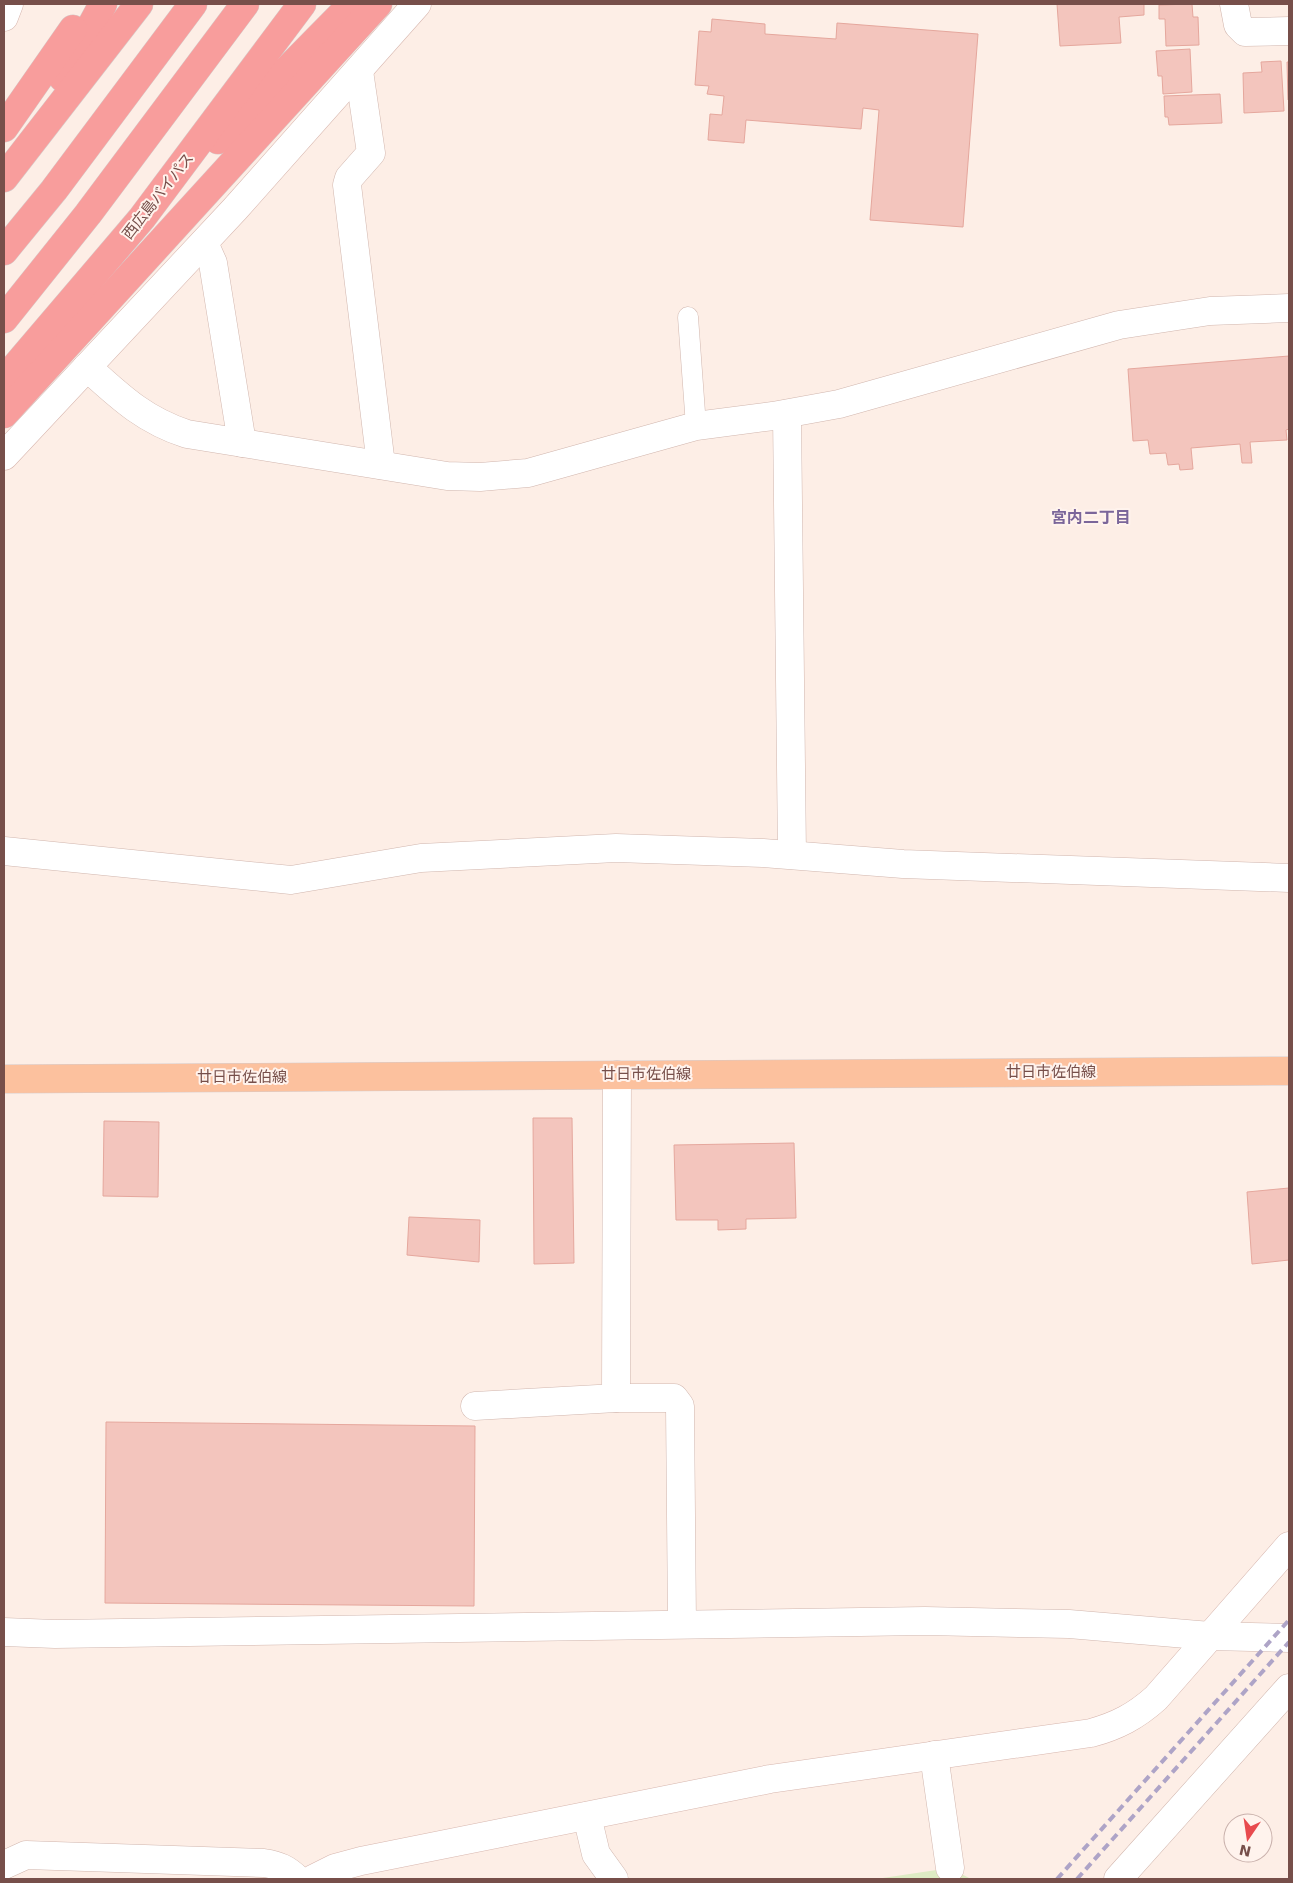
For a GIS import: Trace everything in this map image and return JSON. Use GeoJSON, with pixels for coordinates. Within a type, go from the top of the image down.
{"type":"FeatureCollection","features":[{"type":"Feature","properties":{"kind":"highway"},"geometry":{"type":"LineString","coordinates":[[4,128],[91,4]]}},
{"type":"Feature","properties":{"kind":"highway"},"geometry":{"type":"LineString","coordinates":[[5,176],[81,47],[103,4]]}},
{"type":"Feature","properties":{"kind":"highway"},"geometry":{"type":"LineString","coordinates":[[5,176],[139,4]]}},
{"type":"Feature","properties":{"kind":"highway"},"geometry":{"type":"LineString","coordinates":[[4,250],[54,190],[193,4]]}},
{"type":"Feature","properties":{"kind":"highway"},"geometry":{"type":"LineString","coordinates":[[4,319],[88,214],[245,4]]}},
{"type":"Feature","properties":{"kind":"highway","name":"西広島バイパス"},"geometry":{"type":"LineString","coordinates":[[4,380],[142,218],[302,4]]}},
{"type":"Feature","properties":{"kind":"highway"},"geometry":{"type":"LineString","coordinates":[[142,218],[352,4]]}},
{"type":"Feature","properties":{"kind":"highway"},"geometry":{"type":"LineString","coordinates":[[4,414],[378,4]]}},
{"type":"Feature","properties":{"kind":"main road","name":"廿日市佐伯線"},"geometry":{"type":"LineString","coordinates":[[4,1079],[1289,1071]]}},
{"type":"Feature","properties":{"kind":"street"},"geometry":{"type":"LineString","coordinates":[[4,17],[9,4]]}},
{"type":"Feature","properties":{"kind":"street"},"geometry":{"type":"LineString","coordinates":[[4,456],[204,243],[417,4]]}},
{"type":"Feature","properties":{"kind":"street"},"geometry":{"type":"LineString","coordinates":[[1234,4],[1238,25],[1245,32],[1289,31]]}},
{"type":"Feature","properties":{"kind":"street"},"geometry":{"type":"LineString","coordinates":[[359,71],[371,153],[349,178],[347,185],[381,465]]}},
{"type":"Feature","properties":{"kind":"street"},"geometry":{"type":"LineString","coordinates":[[204,243],[213,263],[242,443]]}},
{"type":"Feature","properties":{"kind":"street"},"geometry":{"type":"LineString","coordinates":[[87,367],[126,403],[166,426],[187,434],[463,477],[528,473],[696,426],[787,414],[840,404],[1119,325],[1210,311],[1289,308]]}},
{"type":"Feature","properties":{"kind":"street"},"geometry":{"type":"LineString","coordinates":[[787,414],[792,856]]}},
{"type":"Feature","properties":{"kind":"street"},"geometry":{"type":"LineString","coordinates":[[4,851],[291,880],[420,858],[616,848],[792,856],[903,864],[1289,878]]}},
{"type":"Feature","properties":{"kind":"street"},"geometry":{"type":"LineString","coordinates":[[616,1398],[617,1075]]}},
{"type":"Feature","properties":{"kind":"street"},"geometry":{"type":"LineString","coordinates":[[476,1406],[616,1398],[674,1398],[680,1406],[682,1624]]}},
{"type":"Feature","properties":{"kind":"street"},"geometry":{"type":"LineString","coordinates":[[313,1879],[335,1868],[361,1861],[770,1779],[1091,1733],[1115,1726],[1137,1714],[1156,1698],[1289,1546]]}},
{"type":"Feature","properties":{"kind":"street"},"geometry":{"type":"LineString","coordinates":[[4,1632],[54,1634],[925,1621],[1069,1624],[1210,1636],[1289,1638]]}},
{"type":"Feature","properties":{"kind":"street"},"geometry":{"type":"LineString","coordinates":[[1118,1879],[1289,1688]]}},
{"type":"Feature","properties":{"kind":"street"},"geometry":{"type":"LineString","coordinates":[[934,1755],[950,1868]]}},
{"type":"Feature","properties":{"kind":"street"},"geometry":{"type":"LineString","coordinates":[[586,1816],[596,1854],[614,1879]]}},
{"type":"Feature","properties":{"kind":"street"},"geometry":{"type":"LineString","coordinates":[[6,1879],[15,1860],[264,1862],[278,1865],[297,1879]]}},
{"type":"Feature","properties":{"kind":"lane"},"geometry":{"type":"LineString","coordinates":[[688,317],[696,426]]}},
{"type":"Feature","properties":{"kind":"green space"},"geometry":{"type":"Polygon","coordinates":[[[950,1868],[971,1879],[876,1879],[950,1868]]]}},
{"type":"Feature","properties":{"kind":"building"},"geometry":{"type":"Polygon","coordinates":[[[1057,4],[1144,4],[1144,15],[1119,17],[1121,43],[1060,46],[1057,4]]]}},
{"type":"Feature","properties":{"kind":"building"},"geometry":{"type":"Polygon","coordinates":[[[1192,4],[1193,17],[1198,17],[1199,45],[1166,46],[1165,19],[1159,19],[1159,5],[1192,4]]]}},
{"type":"Feature","properties":{"kind":"building"},"geometry":{"type":"Polygon","coordinates":[[[712,19],[765,24],[765,34],[836,39],[837,23],[978,34],[963,227],[870,220],[879,110],[863,108],[861,129],[746,120],[744,143],[708,140],[710,114],[722,115],[724,96],[707,94],[709,86],[695,85],[699,31],[711,32],[712,19]]]}},
{"type":"Feature","properties":{"kind":"building"},"geometry":{"type":"Polygon","coordinates":[[[1190,49],[1192,92],[1163,94],[1162,76],[1158,76],[1156,51],[1190,49]]]}},
{"type":"Feature","properties":{"kind":"building"},"geometry":{"type":"Polygon","coordinates":[[[1281,61],[1284,111],[1244,113],[1243,73],[1262,72],[1261,62],[1281,61]]]}},
{"type":"Feature","properties":{"kind":"building"},"geometry":{"type":"Polygon","coordinates":[[[1287,62],[1289,62],[1289,100],[1288,100],[1287,62]]]}},
{"type":"Feature","properties":{"kind":"building"},"geometry":{"type":"Polygon","coordinates":[[[1220,94],[1222,123],[1169,125],[1168,117],[1165,117],[1164,96],[1220,94]]]}},
{"type":"Feature","properties":{"kind":"building"},"geometry":{"type":"Polygon","coordinates":[[[1289,356],[1289,429],[1286,430],[1287,440],[1250,442],[1252,463],[1242,463],[1240,444],[1191,448],[1193,469],[1180,470],[1179,464],[1168,465],[1166,453],[1150,454],[1148,440],[1133,441],[1128,369],[1289,356]]]}},
{"type":"Feature","properties":{"kind":"building"},"geometry":{"type":"Polygon","coordinates":[[[533,1118],[572,1118],[574,1263],[534,1264],[533,1118]]]}},
{"type":"Feature","properties":{"kind":"building"},"geometry":{"type":"Polygon","coordinates":[[[104,1121],[159,1122],[158,1197],[103,1196],[104,1121]]]}},
{"type":"Feature","properties":{"kind":"building"},"geometry":{"type":"Polygon","coordinates":[[[794,1143],[796,1218],[746,1219],[746,1229],[718,1230],[718,1220],[676,1220],[674,1145],[794,1143]]]}},
{"type":"Feature","properties":{"kind":"building"},"geometry":{"type":"Polygon","coordinates":[[[1289,1188],[1289,1260],[1252,1264],[1247,1192],[1289,1188]]]}},
{"type":"Feature","properties":{"kind":"building"},"geometry":{"type":"Polygon","coordinates":[[[409,1217],[480,1220],[479,1262],[407,1255],[409,1217]]]}},
{"type":"Feature","properties":{"kind":"building"},"geometry":{"type":"Polygon","coordinates":[[[106,1422],[475,1426],[474,1606],[105,1603],[106,1422]]]}},
{"type":"Feature","properties":{"kind":"railway"},"geometry":{"type":"LineString","coordinates":[[1057,1879],[1289,1620]]}},
{"type":"Feature","properties":{"kind":"railway"},"geometry":{"type":"LineString","coordinates":[[1077,1879],[1289,1642]]}},
{"type":"Feature","properties":{"kind":"district","name":"宮内二丁目"},"geometry":{"type":"Point","coordinates":[1091,517]}}]}
